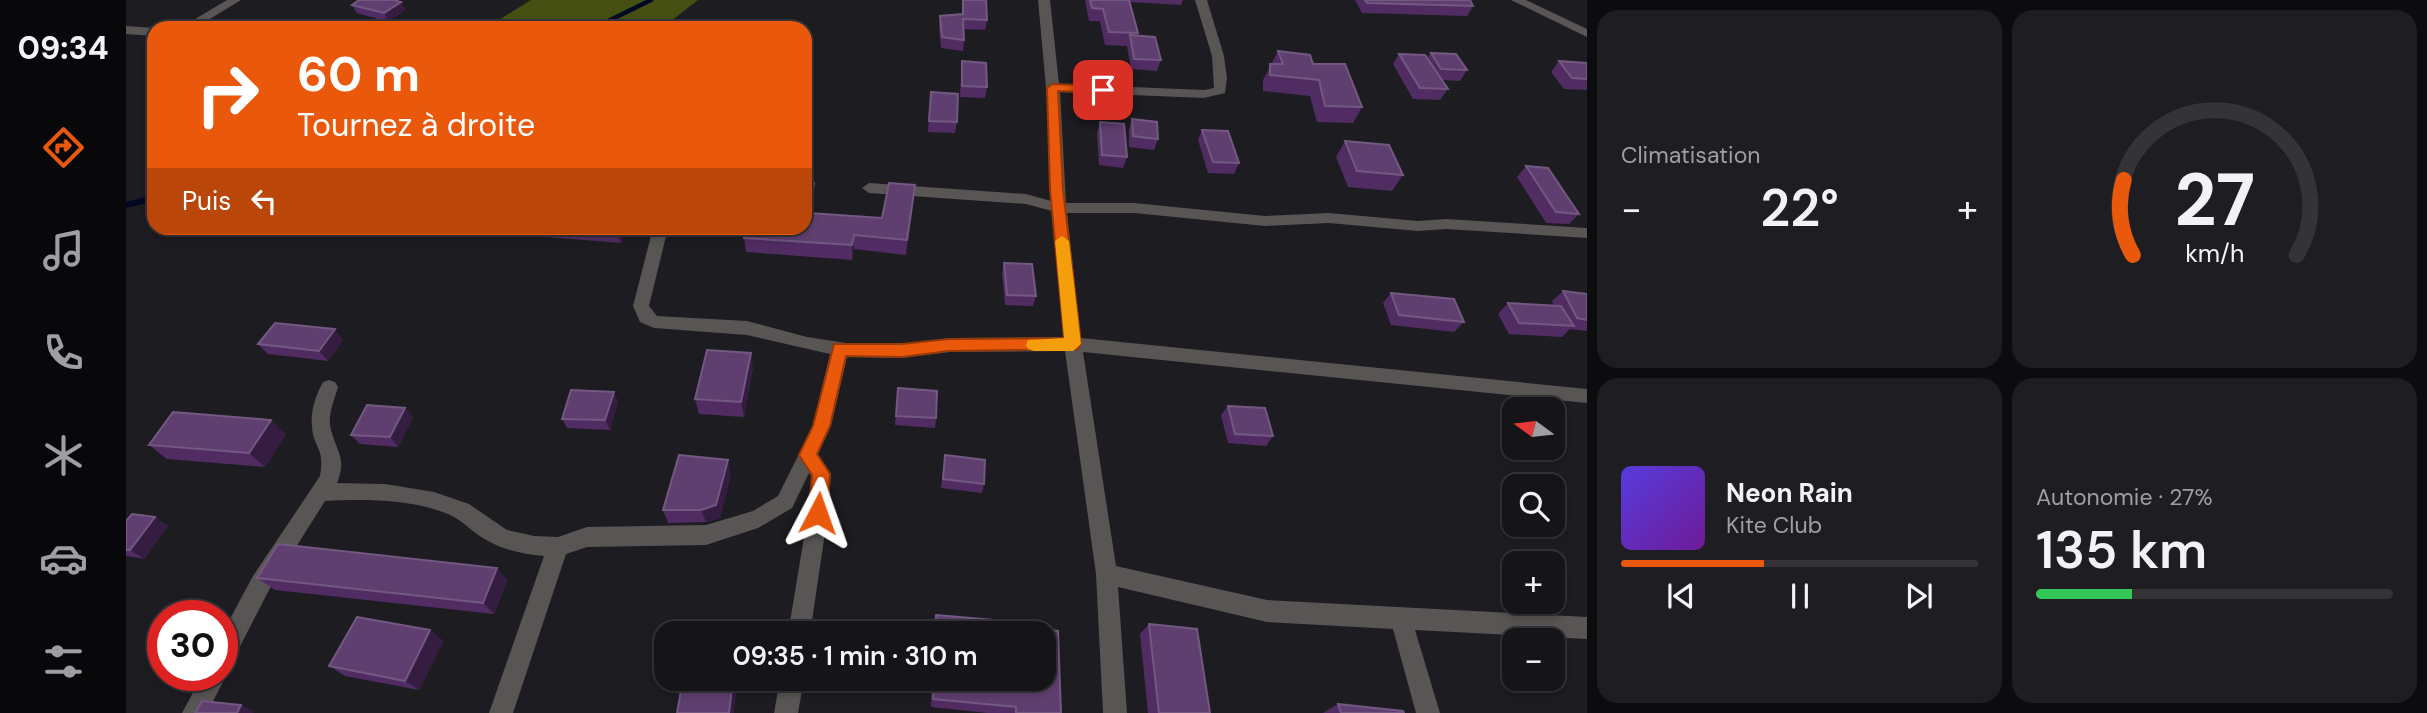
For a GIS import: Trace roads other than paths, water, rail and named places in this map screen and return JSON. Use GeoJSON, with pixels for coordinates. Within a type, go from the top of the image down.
{"type":"FeatureCollection","features":[{"type":"Feature","properties":{"kind":"street"},"geometry":{"type":"LineString","coordinates":[[198,21],[235,0]]}},
{"type":"Feature","properties":{"kind":"street"},"geometry":{"type":"LineString","coordinates":[[1044,0],[1059,208],[1073,344],[1107,574],[1115,713]]}},
{"type":"Feature","properties":{"kind":"street"},"geometry":{"type":"LineString","coordinates":[[1052,88],[1204,94],[1220,90],[1222,77],[1219,57],[1201,0]]}},
{"type":"Feature","properties":{"kind":"street"},"geometry":{"type":"LineString","coordinates":[[1517,0],[1587,33]]}},
{"type":"Feature","properties":{"kind":"street"},"geometry":{"type":"LineString","coordinates":[[126,30],[147,32]]}},
{"type":"Feature","properties":{"kind":"street"},"geometry":{"type":"LineString","coordinates":[[869,188],[1016,198],[1059,208],[1124,208],[1265,220],[1329,218],[1418,226],[1446,224],[1587,233]]}},
{"type":"Feature","properties":{"kind":"street"},"geometry":{"type":"LineString","coordinates":[[658,235],[641,306],[646,317],[654,322],[703,323],[747,328],[807,344],[840,349],[870,351],[949,345],[1073,344],[1587,396]]}},
{"type":"Feature","properties":{"kind":"street"},"geometry":{"type":"LineString","coordinates":[[320,493],[377,493],[450,506],[502,537],[538,547],[558,547],[587,537],[706,535],[758,519],[785,502],[822,426],[840,349]]}},
{"type":"Feature","properties":{"kind":"street"},"geometry":{"type":"LineString","coordinates":[[238,627],[261,583],[330,479],[333,457],[321,429],[321,411],[329,387]]}},
{"type":"Feature","properties":{"kind":"street"},"geometry":{"type":"LineString","coordinates":[[801,621],[818,513],[821,474],[807,455]]}},
{"type":"Feature","properties":{"kind":"street"},"geometry":{"type":"LineString","coordinates":[[501,713],[558,547]]}},
{"type":"Feature","properties":{"kind":"street"},"geometry":{"type":"LineString","coordinates":[[1107,574],[1267,611],[1587,628]]}},
{"type":"Feature","properties":{"kind":"street"},"geometry":{"type":"LineString","coordinates":[[1401,618],[1428,713]]}},
{"type":"Feature","properties":{"kind":"street"},"geometry":{"type":"LineString","coordinates":[[194,713],[206,691]]}},
{"type":"Feature","properties":{"kind":"street"},"geometry":{"type":"LineString","coordinates":[[786,713],[790,691]]}},
{"type":"Feature","properties":{"kind":"waterway"},"geometry":{"type":"LineString","coordinates":[[608,21],[651,0]]}},
{"type":"Feature","properties":{"kind":"waterway"},"geometry":{"type":"LineString","coordinates":[[126,205],[147,200]]}}]}
